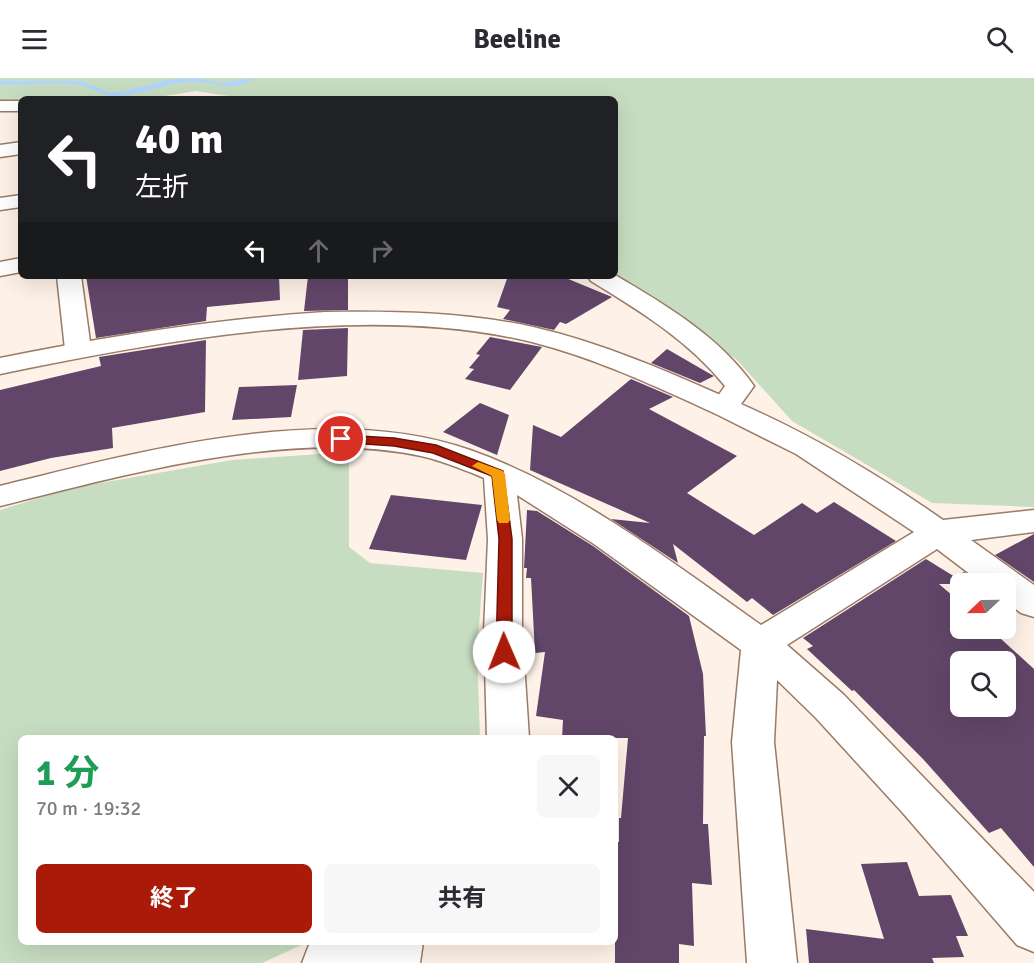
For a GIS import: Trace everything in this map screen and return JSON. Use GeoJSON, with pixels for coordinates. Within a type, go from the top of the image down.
{"type":"FeatureCollection","features":[{"type":"Feature","properties":{"kind":"street"},"geometry":{"type":"LineString","coordinates":[[0,106],[18,106]]}},
{"type":"Feature","properties":{"kind":"street"},"geometry":{"type":"LineString","coordinates":[[0,152],[18,149]]}},
{"type":"Feature","properties":{"kind":"street"},"geometry":{"type":"LineString","coordinates":[[0,204],[18,201]]}},
{"type":"Feature","properties":{"kind":"street"},"geometry":{"type":"LineString","coordinates":[[0,269],[18,266]]}},
{"type":"Feature","properties":{"kind":"street"},"geometry":{"type":"LineString","coordinates":[[69,279],[78,349]]}},
{"type":"Feature","properties":{"kind":"street"},"geometry":{"type":"LineString","coordinates":[[604,279],[653,310],[704,347],[727,368],[741,386],[724,407]]}},
{"type":"Feature","properties":{"kind":"street"},"geometry":{"type":"LineString","coordinates":[[0,366],[78,349],[185,331],[335,319],[447,321],[524,333],[585,349],[642,370],[805,446],[939,532],[1034,604]]}},
{"type":"Feature","properties":{"kind":"street"},"geometry":{"type":"LineString","coordinates":[[0,496],[165,457],[228,448],[341,439],[394,442],[436,449],[499,474],[572,512],[760,644],[815,690],[958,841],[1034,928]]}},
{"type":"Feature","properties":{"kind":"street"},"geometry":{"type":"LineString","coordinates":[[499,474],[506,539],[503,631],[507,735]]}},
{"type":"Feature","properties":{"kind":"street"},"geometry":{"type":"LineString","coordinates":[[760,644],[817,606],[939,532],[1034,521]]}},
{"type":"Feature","properties":{"kind":"street"},"geometry":{"type":"LineString","coordinates":[[760,644],[753,742],[772,963]]}},
{"type":"Feature","properties":{"kind":"street"},"geometry":{"type":"LineString","coordinates":[[327,963],[362,945]]}},
{"type":"Feature","properties":{"kind":"street"},"geometry":{"type":"LineString","coordinates":[[394,963],[398,945]]}},
{"type":"Feature","properties":{"kind":"green space"},"geometry":{"type":"Polygon","coordinates":[[[0,78],[1034,78],[1034,507],[932,503],[792,421],[737,360],[618,278],[618,96],[228,96],[196,91],[165,96],[18,96],[18,101],[0,100],[0,78]]]}},
{"type":"Feature","properties":{"kind":"green space"},"geometry":{"type":"Polygon","coordinates":[[[349,452],[349,547],[370,563],[483,573],[477,651],[480,735],[18,735],[18,945],[301,945],[262,963],[0,963],[0,510],[72,488],[232,460],[349,452]]]}},
{"type":"Feature","properties":{"kind":"building"},"geometry":{"type":"Polygon","coordinates":[[[86,279],[279,279],[280,300],[207,307],[206,321],[96,338],[86,279]]]}},
{"type":"Feature","properties":{"kind":"building"},"geometry":{"type":"Polygon","coordinates":[[[308,279],[348,279],[348,310],[304,311],[308,279]]]}},
{"type":"Feature","properties":{"kind":"building"},"geometry":{"type":"Polygon","coordinates":[[[507,279],[568,279],[612,297],[566,324],[560,322],[554,330],[503,319],[510,310],[497,307],[507,279]]]}},
{"type":"Feature","properties":{"kind":"building"},"geometry":{"type":"Polygon","coordinates":[[[348,328],[347,376],[298,380],[303,330],[348,328]]]}},
{"type":"Feature","properties":{"kind":"building"},"geometry":{"type":"Polygon","coordinates":[[[490,337],[542,347],[510,390],[465,379],[474,369],[469,368],[480,355],[476,354],[490,337]]]}},
{"type":"Feature","properties":{"kind":"building"},"geometry":{"type":"Polygon","coordinates":[[[206,340],[205,412],[112,428],[113,448],[51,458],[0,471],[0,390],[101,366],[99,357],[206,340]]]}},
{"type":"Feature","properties":{"kind":"building"},"geometry":{"type":"Polygon","coordinates":[[[667,349],[714,376],[700,383],[651,363],[667,349]]]}},
{"type":"Feature","properties":{"kind":"building"},"geometry":{"type":"Polygon","coordinates":[[[631,379],[673,397],[649,409],[737,456],[687,493],[754,535],[802,503],[817,513],[834,502],[896,541],[773,615],[752,598],[747,602],[673,544],[678,563],[611,519],[650,523],[530,470],[533,425],[561,437],[631,379]]]}},
{"type":"Feature","properties":{"kind":"building"},"geometry":{"type":"Polygon","coordinates":[[[297,385],[291,417],[232,420],[239,387],[297,385]]]}},
{"type":"Feature","properties":{"kind":"building"},"geometry":{"type":"Polygon","coordinates":[[[480,403],[509,415],[497,455],[443,432],[480,403]]]}},
{"type":"Feature","properties":{"kind":"building"},"geometry":{"type":"Polygon","coordinates":[[[391,495],[482,505],[466,560],[369,549],[391,495]]]}},
{"type":"Feature","properties":{"kind":"building"},"geometry":{"type":"Polygon","coordinates":[[[527,510],[537,511],[593,546],[689,616],[703,674],[706,736],[704,736],[703,824],[708,824],[712,885],[692,883],[694,946],[679,944],[679,963],[615,963],[615,945],[618,945],[619,818],[621,818],[628,738],[618,738],[618,735],[562,735],[563,720],[536,716],[545,652],[535,653],[531,578],[526,578],[527,568],[524,568],[527,510]]]}},
{"type":"Feature","properties":{"kind":"building"},"geometry":{"type":"Polygon","coordinates":[[[1034,534],[1034,582],[995,555],[1034,534]]]}},
{"type":"Feature","properties":{"kind":"building"},"geometry":{"type":"Polygon","coordinates":[[[926,559],[950,574],[950,584],[939,584],[950,593],[950,639],[1001,639],[1014,651],[950,651],[950,717],[1016,717],[1016,653],[1034,669],[1034,867],[1001,828],[989,833],[923,759],[854,690],[852,691],[807,649],[813,646],[803,638],[926,559]]]}},
{"type":"Feature","properties":{"kind":"building"},"geometry":{"type":"Polygon","coordinates":[[[907,862],[919,896],[951,895],[968,936],[956,936],[964,957],[932,958],[934,963],[809,963],[806,929],[884,939],[861,864],[907,862]]]}},
{"type":"Feature","properties":{"kind":"waterway"},"geometry":{"type":"LineString","coordinates":[[0,83],[81,83],[107,94],[120,94],[168,82],[195,80],[221,85],[235,84],[253,78]]}},
{"type":"Feature","properties":{"kind":"slow traffic"},"geometry":{"type":"LineString","coordinates":[[478,466],[499,474],[503,520]]}},
{"type":"Feature","properties":{"kind":"route"},"geometry":{"type":"LineString","coordinates":[[341,439],[394,442],[436,449],[499,474],[506,539],[504,652]]}}]}
